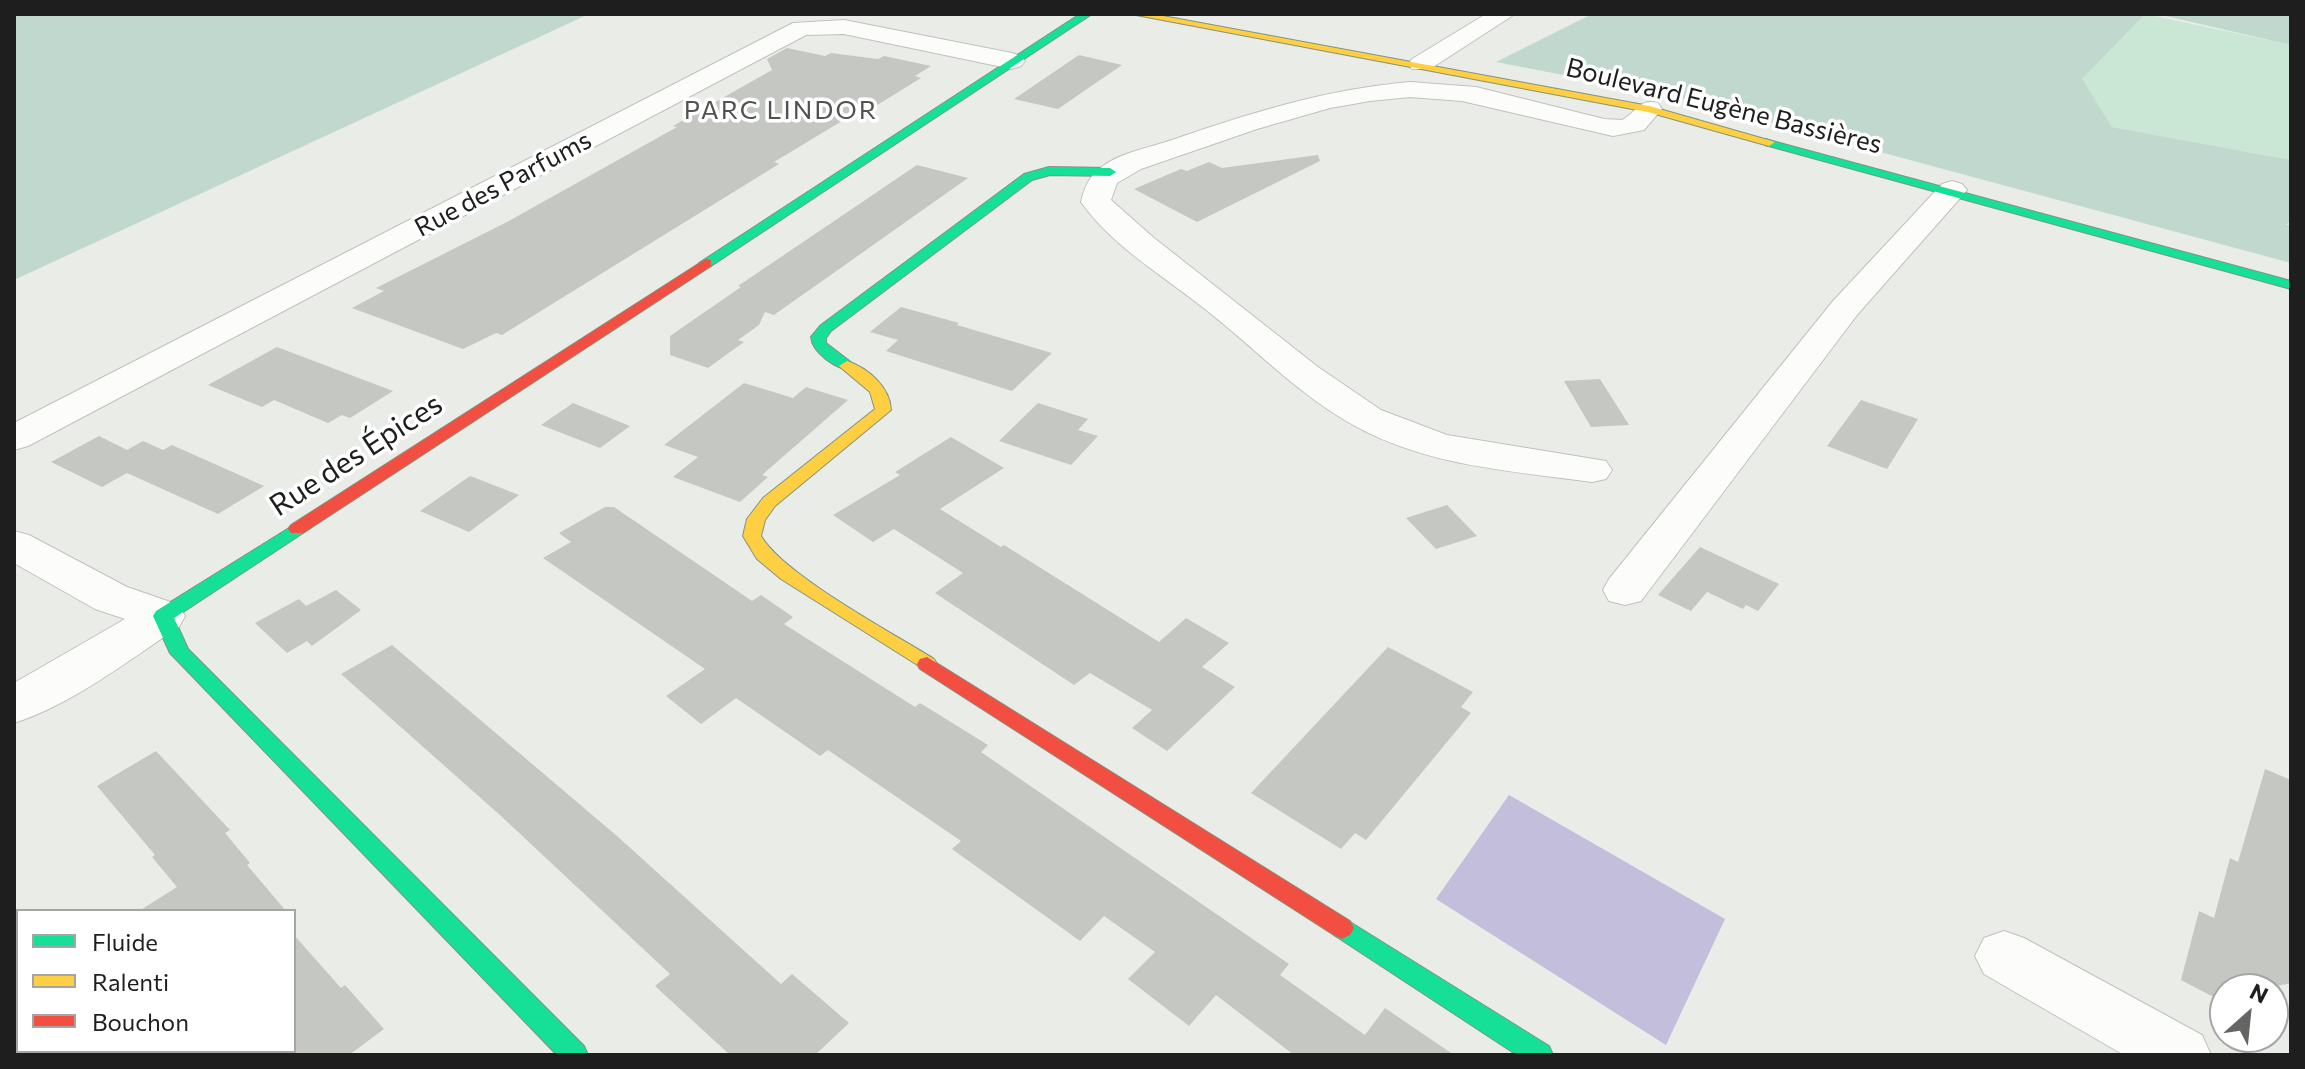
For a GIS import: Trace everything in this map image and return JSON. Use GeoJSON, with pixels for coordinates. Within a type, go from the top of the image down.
{"type":"FeatureCollection","features":[{"type":"Feature","properties":{"kind":"street","name":"Rue des Épices"},"geometry":{"type":"LineString","coordinates":[[163,616],[1087,14]]}},
{"type":"Feature","properties":{"kind":"street","name":"Boulevard Eugène Bassières"},"geometry":{"type":"LineString","coordinates":[[1136,14],[1421,64],[1649,109],[2291,285]]}},
{"type":"Feature","properties":{"kind":"street"},"geometry":{"type":"LineString","coordinates":[[1456,14],[1495,18]]}},
{"type":"Feature","properties":{"kind":"street"},"geometry":{"type":"LineString","coordinates":[[1421,64],[1495,18]]}},
{"type":"Feature","properties":{"kind":"street","name":"Rue des Parfums"},"geometry":{"type":"LineString","coordinates":[[14,438],[801,28],[844,27],[1012,61]]}},
{"type":"Feature","properties":{"kind":"street"},"geometry":{"type":"LineString","coordinates":[[1540,1055],[788,575],[763,555],[752,536],[756,519],[769,502],[883,410],[884,400],[879,390],[819,345],[818,337],[1028,177],[1049,171],[1110,172],[1277,115],[1395,88],[1448,91],[1501,99],[1597,126],[1622,128],[1642,121],[1649,109]]}},
{"type":"Feature","properties":{"kind":"street"},"geometry":{"type":"LineString","coordinates":[[1110,172],[1099,185],[1096,202],[1129,236],[1229,311],[1315,384],[1339,399],[1388,428],[1439,447],[1592,470]]}},
{"type":"Feature","properties":{"kind":"street"},"geometry":{"type":"LineString","coordinates":[[1625,590],[1845,308],[1952,190]]}},
{"type":"Feature","properties":{"kind":"street"},"geometry":{"type":"LineString","coordinates":[[14,545],[111,598],[163,616],[180,653],[575,1055]]}},
{"type":"Feature","properties":{"kind":"street"},"geometry":{"type":"LineString","coordinates":[[14,705],[97,659],[163,616]]}},
{"type":"Feature","properties":{"kind":"street"},"geometry":{"type":"LineString","coordinates":[[2004,956],[2181,1055]]}},
{"type":"Feature","properties":{"kind":"green space"},"geometry":{"type":"Polygon","coordinates":[[[14,14],[589,14],[14,280],[14,14]]]}},
{"type":"Feature","properties":{"kind":"green space"},"geometry":{"type":"Polygon","coordinates":[[[1592,14],[2145,14],[2082,79],[2112,127],[2291,160],[2291,220],[2286,225],[2291,225],[2291,263],[1677,97],[1496,62],[1592,14]]]}},
{"type":"Feature","properties":{"kind":"green space"},"geometry":{"type":"Polygon","coordinates":[[[2145,14],[2291,45],[2291,160],[2112,127],[2081,79],[2145,14]]]}},
{"type":"Feature","properties":{"kind":"green space"},"geometry":{"type":"Polygon","coordinates":[[[2157,14],[2291,14],[2291,45],[2157,14]]]}},
{"type":"Feature","properties":{"kind":"shaded area"},"geometry":{"type":"Polygon","coordinates":[[[1509,795],[1725,919],[1666,1045],[1436,899],[1509,795]]]}},
{"type":"Feature","properties":{"kind":"building"},"geometry":{"type":"Polygon","coordinates":[[[787,48],[825,56],[831,53],[878,59],[884,56],[931,66],[915,76],[921,78],[774,162],[779,164],[502,335],[496,333],[463,349],[352,308],[384,291],[376,288],[507,222],[677,127],[673,126],[772,70],[767,59],[787,48]]]}},
{"type":"Feature","properties":{"kind":"building"},"geometry":{"type":"Polygon","coordinates":[[[1079,55],[1122,65],[1058,109],[1014,99],[1079,55]]]}},
{"type":"Feature","properties":{"kind":"building"},"geometry":{"type":"Polygon","coordinates":[[[1318,155],[1320,161],[1197,222],[1134,189],[1181,169],[1187,171],[1209,162],[1222,168],[1318,155]]]}},
{"type":"Feature","properties":{"kind":"building"},"geometry":{"type":"Polygon","coordinates":[[[917,165],[968,178],[774,315],[765,312],[759,325],[738,340],[744,342],[708,368],[670,355],[670,336],[741,287],[738,286],[917,165]]]}},
{"type":"Feature","properties":{"kind":"building"},"geometry":{"type":"Polygon","coordinates":[[[901,307],[1052,353],[1012,391],[886,351],[898,340],[870,332],[901,307]]]}},
{"type":"Feature","properties":{"kind":"building"},"geometry":{"type":"Polygon","coordinates":[[[277,347],[393,391],[350,418],[342,415],[328,423],[274,400],[262,407],[208,385],[277,347]]]}},
{"type":"Feature","properties":{"kind":"building"},"geometry":{"type":"Polygon","coordinates":[[[1600,379],[1629,425],[1591,427],[1564,381],[1600,379]]]}},
{"type":"Feature","properties":{"kind":"building"},"geometry":{"type":"Polygon","coordinates":[[[744,383],[793,398],[806,387],[848,400],[762,475],[768,477],[740,502],[673,477],[698,457],[664,445],[744,383]]]}},
{"type":"Feature","properties":{"kind":"building"},"geometry":{"type":"Polygon","coordinates":[[[1861,400],[1918,419],[1887,469],[1827,446],[1861,400]]]}},
{"type":"Feature","properties":{"kind":"building"},"geometry":{"type":"Polygon","coordinates":[[[573,403],[630,426],[600,448],[541,425],[573,403]]]}},
{"type":"Feature","properties":{"kind":"building"},"geometry":{"type":"Polygon","coordinates":[[[1038,403],[1088,419],[1078,430],[1098,436],[1071,465],[999,441],[1038,403]]]}},
{"type":"Feature","properties":{"kind":"building"},"geometry":{"type":"Polygon","coordinates":[[[99,436],[127,450],[143,441],[163,450],[172,445],[264,486],[218,514],[127,473],[102,487],[51,462],[99,436]]]}},
{"type":"Feature","properties":{"kind":"building"},"geometry":{"type":"Polygon","coordinates":[[[951,437],[1004,468],[940,509],[1001,547],[1004,545],[1159,642],[1186,618],[1229,643],[1202,667],[1235,687],[1167,751],[1132,728],[1152,710],[1090,673],[1074,685],[935,593],[963,573],[894,529],[873,542],[833,515],[900,475],[895,472],[951,437]]]}},
{"type":"Feature","properties":{"kind":"building"},"geometry":{"type":"Polygon","coordinates":[[[470,476],[519,495],[469,532],[420,511],[470,476]]]}},
{"type":"Feature","properties":{"kind":"building"},"geometry":{"type":"Polygon","coordinates":[[[1447,505],[1477,536],[1436,549],[1406,518],[1447,505]]]}},
{"type":"Feature","properties":{"kind":"building"},"geometry":{"type":"Polygon","coordinates":[[[605,507],[614,507],[752,601],[761,595],[793,617],[784,624],[915,707],[920,703],[988,745],[981,752],[1289,964],[1280,975],[1365,1035],[1385,1008],[1454,1055],[1294,1055],[1216,995],[1189,1026],[1128,979],[1155,952],[1104,916],[1080,941],[952,849],[961,841],[828,750],[820,756],[736,698],[701,724],[666,696],[705,669],[543,558],[571,542],[559,533],[605,507]]]}},
{"type":"Feature","properties":{"kind":"building"},"geometry":{"type":"Polygon","coordinates":[[[1700,547],[1779,584],[1758,611],[1746,605],[1743,609],[1707,592],[1691,611],[1658,595],[1700,547]]]}},
{"type":"Feature","properties":{"kind":"building"},"geometry":{"type":"Polygon","coordinates":[[[336,590],[361,610],[312,646],[307,641],[287,653],[255,623],[299,599],[306,606],[336,590]]]}},
{"type":"Feature","properties":{"kind":"building"},"geometry":{"type":"Polygon","coordinates":[[[392,645],[617,836],[781,984],[792,974],[849,1023],[815,1055],[730,1055],[655,986],[670,974],[501,816],[341,674],[392,645]]]}},
{"type":"Feature","properties":{"kind":"building"},"geometry":{"type":"Polygon","coordinates":[[[1388,647],[1473,692],[1461,707],[1471,713],[1366,840],[1355,833],[1341,849],[1251,793],[1388,647]]]}},
{"type":"Feature","properties":{"kind":"building"},"geometry":{"type":"Polygon","coordinates":[[[156,751],[230,830],[225,833],[284,909],[142,909],[177,887],[152,857],[155,855],[97,786],[156,751]]]}},
{"type":"Feature","properties":{"kind":"building"},"geometry":{"type":"Polygon","coordinates":[[[2265,769],[2291,780],[2291,983],[2289,973],[2209,973],[2209,995],[2181,980],[2199,911],[2214,918],[2230,858],[2238,862],[2265,769]]]}},
{"type":"Feature","properties":{"kind":"building"},"geometry":{"type":"Polygon","coordinates":[[[296,937],[341,988],[345,985],[384,1029],[349,1055],[294,1055],[296,937]]]}},
{"type":"Feature","properties":{"kind":"traffic: fast"},"geometry":{"type":"LineString","coordinates":[[706,263],[1087,14]]}},
{"type":"Feature","properties":{"kind":"traffic: fast"},"geometry":{"type":"LineString","coordinates":[[1769,142],[2291,285]]}},
{"type":"Feature","properties":{"kind":"traffic: fast"},"geometry":{"type":"LineString","coordinates":[[847,366],[819,345],[818,337],[826,328],[1028,177],[1049,171],[1110,172]]}},
{"type":"Feature","properties":{"kind":"traffic: fast"},"geometry":{"type":"LineString","coordinates":[[297,529],[163,616],[180,653],[575,1055]]}},
{"type":"Feature","properties":{"kind":"traffic: fast"},"geometry":{"type":"LineString","coordinates":[[1342,928],[1540,1055]]}},
{"type":"Feature","properties":{"kind":"traffic: slow"},"geometry":{"type":"LineString","coordinates":[[1136,14],[1649,109],[1769,142]]}},
{"type":"Feature","properties":{"kind":"traffic: slow"},"geometry":{"type":"LineString","coordinates":[[847,366],[877,390],[883,410],[769,502],[756,519],[752,536],[763,555],[788,575],[927,664]]}},
{"type":"Feature","properties":{"kind":"traffic: jam"},"geometry":{"type":"LineString","coordinates":[[297,529],[706,263]]}},
{"type":"Feature","properties":{"kind":"traffic: jam"},"geometry":{"type":"LineString","coordinates":[[927,664],[1342,928]]}},
{"type":"Feature","properties":{"kind":"district","name":"PARC LINDOR"},"geometry":{"type":"Point","coordinates":[781,110]}}]}
